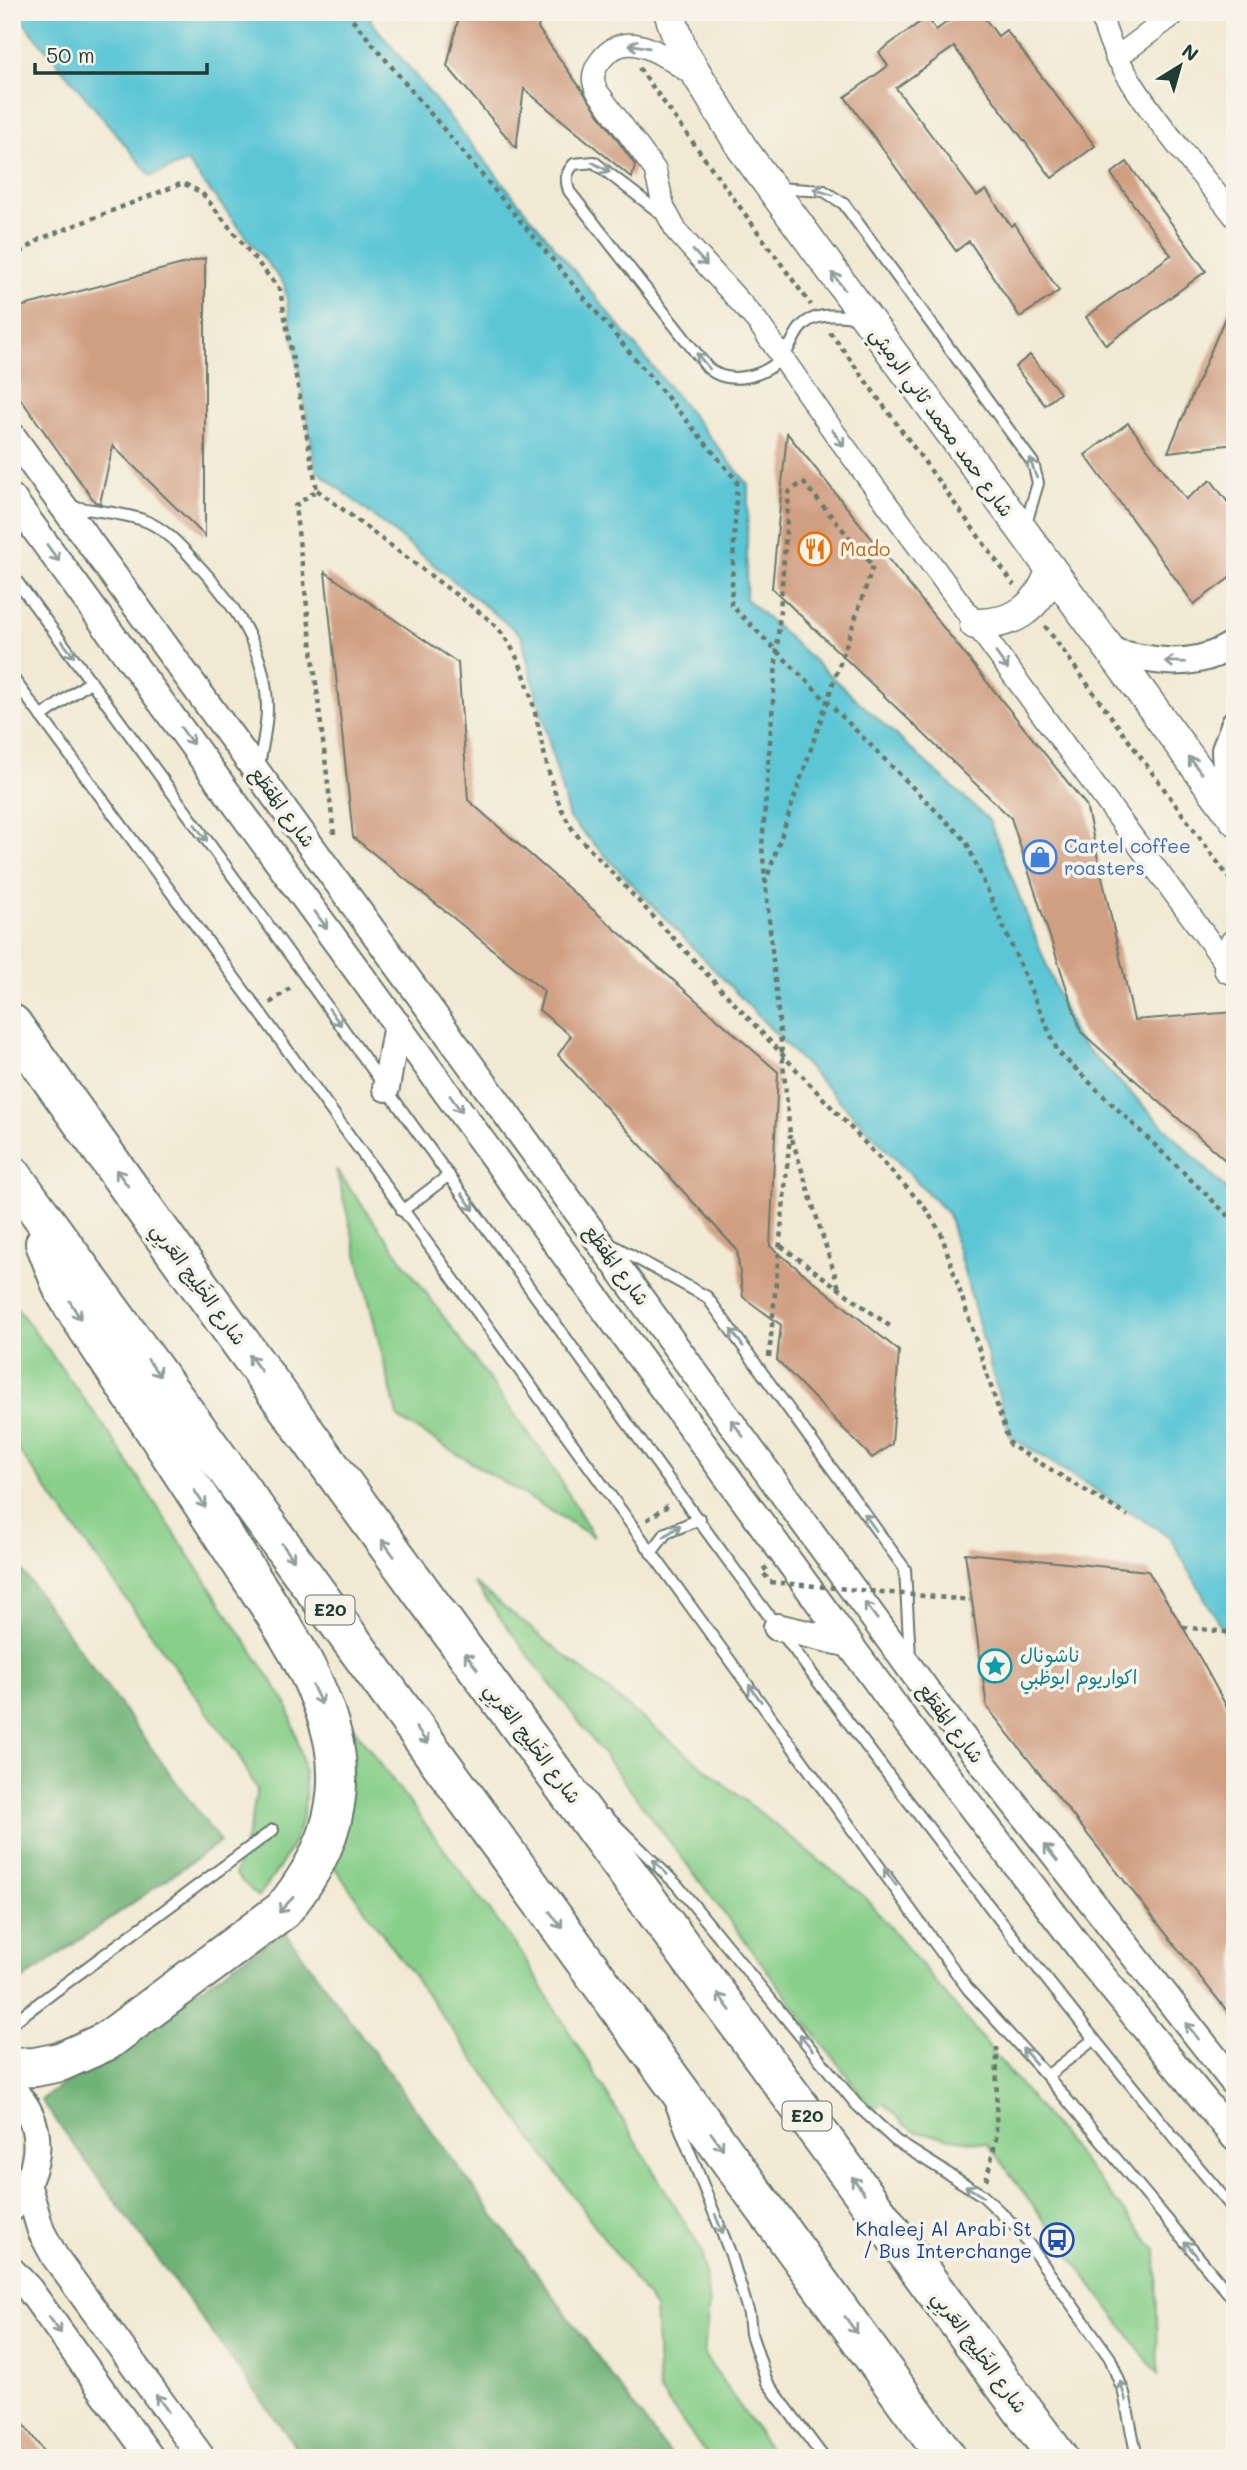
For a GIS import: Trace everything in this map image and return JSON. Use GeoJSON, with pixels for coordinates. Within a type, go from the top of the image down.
{"type":"FeatureCollection","features":[{"type":"Feature","properties":{"kind":"highway","name":"شارع الخَلِيج العَربِي"},"geometry":{"type":"LineString","coordinates":[[12,1024],[428,1603],[1058,2458]]}},
{"type":"Feature","properties":{"kind":"highway","name":"E20"},"geometry":{"type":"LineString","coordinates":[[22,1188],[947,2458]]}},
{"type":"Feature","properties":{"kind":"highway"},"geometry":{"type":"LineString","coordinates":[[12,2068],[60,2062],[107,2041],[283,1910],[299,1890],[325,1847],[333,1820],[337,1783],[334,1745],[315,1689],[266,1601],[63,1289],[22,1188]]}},
{"type":"Feature","properties":{"kind":"main road","name":"شارع حمد محمد ثاني الرميثي"},"geometry":{"type":"LineString","coordinates":[[669,12],[682,50],[698,78],[770,188],[1231,814]]}},
{"type":"Feature","properties":{"kind":"main road"},"geometry":{"type":"LineString","coordinates":[[975,624],[1005,622],[1030,607],[1040,597],[1051,571]]}},
{"type":"Feature","properties":{"kind":"street"},"geometry":{"type":"LineString","coordinates":[[1101,12],[1116,58],[1235,218]]}},
{"type":"Feature","properties":{"kind":"street"},"geometry":{"type":"LineString","coordinates":[[1116,58],[1177,12]]}},
{"type":"Feature","properties":{"kind":"street"},"geometry":{"type":"LineString","coordinates":[[698,78],[653,49],[641,44],[622,45],[601,60],[594,74],[594,85],[655,170],[669,220],[757,321],[827,424],[975,624],[1233,963]]}},
{"type":"Feature","properties":{"kind":"street","name":"شارع المَقطَع"},"geometry":{"type":"LineString","coordinates":[[12,436],[910,1668],[1010,1801],[1235,2084]]}},
{"type":"Feature","properties":{"kind":"street","name":"شارع المَقطَع"},"geometry":{"type":"LineString","coordinates":[[12,498],[850,1644],[1089,1960],[1235,2138]]}},
{"type":"Feature","properties":{"kind":"street"},"geometry":{"type":"LineString","coordinates":[[1111,652],[1178,663],[1200,660],[1235,643]]}},
{"type":"Feature","properties":{"kind":"street"},"geometry":{"type":"LineString","coordinates":[[1231,814],[1224,770],[1225,750],[1235,723]]}},
{"type":"Feature","properties":{"kind":"street"},"geometry":{"type":"LineString","coordinates":[[386,1088],[393,1017],[417,990]]}},
{"type":"Feature","properties":{"kind":"street"},"geometry":{"type":"LineString","coordinates":[[777,1627],[850,1644]]}},
{"type":"Feature","properties":{"kind":"street"},"geometry":{"type":"LineString","coordinates":[[12,2088],[32,2118],[37,2141],[36,2165],[28,2187],[12,2208]]}},
{"type":"Feature","properties":{"kind":"street"},"geometry":{"type":"LineString","coordinates":[[28,2187],[41,2231],[55,2257],[202,2458]]}},
{"type":"Feature","properties":{"kind":"street"},"geometry":{"type":"LineString","coordinates":[[12,2272],[29,2289],[151,2458]]}},
{"type":"Feature","properties":{"kind":"lane"},"geometry":{"type":"LineString","coordinates":[[669,220],[594,162],[584,160],[574,164],[568,171],[566,182],[569,191],[713,372],[727,379],[734,379],[764,371],[783,356],[802,326],[820,318],[865,318]]}},
{"type":"Feature","properties":{"kind":"lane"},"geometry":{"type":"LineString","coordinates":[[770,188],[824,191],[844,204],[1027,453],[1037,473],[1038,483],[1023,533]]}},
{"type":"Feature","properties":{"kind":"lane"},"geometry":{"type":"LineString","coordinates":[[63,505],[142,520],[159,528],[203,570],[236,612],[256,646],[263,676],[267,708],[258,773]]}},
{"type":"Feature","properties":{"kind":"lane"},"geometry":{"type":"LineString","coordinates":[[12,575],[777,1627],[938,1843],[1093,2040],[1235,2211]]}},
{"type":"Feature","properties":{"kind":"lane"},"geometry":{"type":"LineString","coordinates":[[12,677],[915,1911],[950,1965],[1235,2301]]}},
{"type":"Feature","properties":{"kind":"lane"},"geometry":{"type":"LineString","coordinates":[[41,717],[91,681]]}},
{"type":"Feature","properties":{"kind":"lane"},"geometry":{"type":"LineString","coordinates":[[402,1211],[449,1175]]}},
{"type":"Feature","properties":{"kind":"lane"},"geometry":{"type":"LineString","coordinates":[[597,1237],[707,1297],[905,1569],[910,1668]]}},
{"type":"Feature","properties":{"kind":"lane"},"geometry":{"type":"LineString","coordinates":[[651,1553],[666,1533],[700,1519]]}},
{"type":"Feature","properties":{"kind":"lane"},"geometry":{"type":"LineString","coordinates":[[556,1774],[588,1800]]}},
{"type":"Feature","properties":{"kind":"lane"},"geometry":{"type":"LineString","coordinates":[[599,1808],[677,1885],[856,2104],[896,2141],[982,2195],[1017,2228],[1110,2357],[1125,2393],[1137,2458]]}},
{"type":"Feature","properties":{"kind":"lane"},"geometry":{"type":"LineString","coordinates":[[12,2023],[273,1830]]}},
{"type":"Feature","properties":{"kind":"lane"},"geometry":{"type":"LineString","coordinates":[[1047,2077],[1093,2040]]}},
{"type":"Feature","properties":{"kind":"lane"},"geometry":{"type":"LineString","coordinates":[[648,2046],[664,2090]]}},
{"type":"Feature","properties":{"kind":"lane"},"geometry":{"type":"LineString","coordinates":[[669,2102],[731,2255],[749,2314],[754,2344],[767,2382],[824,2458]]}},
{"type":"Feature","properties":{"kind":"path"},"geometry":{"type":"LineString","coordinates":[[346,12],[737,481],[732,605],[966,841],[1058,1052],[1235,1222]]}},
{"type":"Feature","properties":{"kind":"path"},"geometry":{"type":"LineString","coordinates":[[622,45],[1235,886]]}},
{"type":"Feature","properties":{"kind":"path"},"geometry":{"type":"LineString","coordinates":[[12,259],[40,239],[169,187],[183,183],[197,188],[280,290],[317,490],[487,618],[506,636],[519,662],[558,804],[575,833],[923,1205],[941,1233],[1010,1445],[1128,1516]]}},
{"type":"Feature","properties":{"kind":"path"},"geometry":{"type":"LineString","coordinates":[[765,884],[873,566],[803,482],[789,492],[762,847],[765,884],[790,1135],[767,1380]]}},
{"type":"Feature","properties":{"kind":"path"},"geometry":{"type":"LineString","coordinates":[[317,490],[295,506],[332,831],[340,842]]}},
{"type":"Feature","properties":{"kind":"path"},"geometry":{"type":"LineString","coordinates":[[259,1011],[306,977]]}},
{"type":"Feature","properties":{"kind":"path"},"geometry":{"type":"LineString","coordinates":[[790,1135],[839,1289]]}},
{"type":"Feature","properties":{"kind":"path"},"geometry":{"type":"LineString","coordinates":[[780,1246],[891,1327]]}},
{"type":"Feature","properties":{"kind":"path"},"geometry":{"type":"LineString","coordinates":[[770,1582],[970,1600]]}},
{"type":"Feature","properties":{"kind":"path"},"geometry":{"type":"LineString","coordinates":[[1183,1627],[1235,1633]]}},
{"type":"Feature","properties":{"kind":"path"},"geometry":{"type":"LineString","coordinates":[[982,2195],[996,2140],[997,2046],[1007,2031]]}},
{"type":"Feature","properties":{"kind":"green space"},"geometry":{"type":"Polygon","coordinates":[[[336,1169],[550,1463],[594,1537],[398,1418],[336,1169]]]}},
{"type":"Feature","properties":{"kind":"green space"},"geometry":{"type":"Polygon","coordinates":[[[12,1301],[104,1426],[287,1704],[302,1761],[304,1805],[300,1826],[291,1848],[258,1897],[235,1874],[250,1827],[257,1789],[237,1753],[12,1441],[12,1301]]]}},
{"type":"Feature","properties":{"kind":"green space"},"geometry":{"type":"Polygon","coordinates":[[[12,1557],[220,1842],[12,1987],[12,1557]]]}},
{"type":"Feature","properties":{"kind":"green space"},"geometry":{"type":"Polygon","coordinates":[[[473,1582],[866,1898],[1156,2250],[1158,2375],[988,2144],[916,2132],[904,2124],[884,2103],[873,2110],[473,1582]]]}},
{"type":"Feature","properties":{"kind":"green space"},"geometry":{"type":"Polygon","coordinates":[[[321,1684],[522,1954],[702,2251],[709,2304],[704,2355],[776,2458],[709,2458],[659,2390],[655,2308],[329,1860],[321,1684]]]}},
{"type":"Feature","properties":{"kind":"green space"},"geometry":{"type":"Polygon","coordinates":[[[284,1930],[672,2458],[304,2458],[41,2100],[284,1930]]]}},
{"type":"Feature","properties":{"kind":"water"},"geometry":{"type":"Polygon","coordinates":[[[15,12],[374,12],[370,20],[748,484],[746,599],[989,820],[1075,1037],[1235,1198],[1235,1651],[1170,1537],[1010,1436],[948,1214],[569,818],[521,635],[316,470],[284,284],[187,162],[151,176],[15,12]]]}},
{"type":"Feature","properties":{"kind":"building"},"geometry":{"type":"Polygon","coordinates":[[[460,12],[542,12],[538,28],[635,165],[632,178],[524,89],[516,148],[447,66],[460,12]]]}},
{"type":"Feature","properties":{"kind":"building"},"geometry":{"type":"Polygon","coordinates":[[[961,12],[980,12],[998,36],[1006,30],[1095,146],[1052,178],[954,47],[896,88],[977,196],[986,190],[1011,226],[1015,224],[1059,291],[1020,317],[969,241],[956,251],[845,97],[888,66],[879,52],[927,17],[936,30],[961,12]]]}},
{"type":"Feature","properties":{"kind":"building"},"geometry":{"type":"Polygon","coordinates":[[[1127,162],[1206,271],[1106,345],[1086,317],[1171,255],[1111,174],[1127,162]]]}},
{"type":"Feature","properties":{"kind":"building"},"geometry":{"type":"Polygon","coordinates":[[[205,258],[205,536],[113,446],[100,503],[95,502],[12,387],[12,309],[205,258]]]}},
{"type":"Feature","properties":{"kind":"building"},"geometry":{"type":"Polygon","coordinates":[[[1235,294],[1235,444],[1168,452],[1235,294]]]}},
{"type":"Feature","properties":{"kind":"building"},"geometry":{"type":"Polygon","coordinates":[[[1030,355],[1060,393],[1045,405],[1015,367],[1030,355]]]}},
{"type":"Feature","properties":{"kind":"building"},"geometry":{"type":"Polygon","coordinates":[[[1128,423],[1186,499],[1211,480],[1235,512],[1235,574],[1194,604],[1085,455],[1128,423]]]}},
{"type":"Feature","properties":{"kind":"building"},"geometry":{"type":"Polygon","coordinates":[[[787,433],[1086,805],[1134,1020],[1235,1012],[1235,1169],[1081,1032],[1011,818],[772,588],[787,433]]]}},
{"type":"Feature","properties":{"kind":"building"},"geometry":{"type":"Polygon","coordinates":[[[325,572],[458,663],[468,800],[778,1072],[770,1246],[899,1351],[892,1444],[872,1458],[777,1360],[781,1325],[743,1297],[737,1250],[558,1055],[571,1036],[539,1010],[544,991],[353,837],[325,572]]]}},
{"type":"Feature","properties":{"kind":"building"},"geometry":{"type":"Polygon","coordinates":[[[965,1553],[1148,1571],[1183,1627],[1235,1722],[1235,2021],[987,1707],[965,1553]]]}},
{"type":"Feature","properties":{"kind":"building"},"geometry":{"type":"Polygon","coordinates":[[[12,2408],[48,2458],[12,2458],[12,2408]]]}},
{"type":"Feature","properties":{"kind":"place","name":"Mado"},"geometry":{"type":"Point","coordinates":[815,549]}},
{"type":"Feature","properties":{"kind":"place","name":"Cartel coffee roasters"},"geometry":{"type":"Point","coordinates":[1040,857]}},
{"type":"Feature","properties":{"kind":"place","name":"ناشونال اكواريوم ابوظبي"},"geometry":{"type":"Point","coordinates":[995,1666]}},
{"type":"Feature","properties":{"kind":"place","name":"Khaleej Al Arabi St / Bus Interchange"},"geometry":{"type":"Point","coordinates":[1057,2240]}}]}
